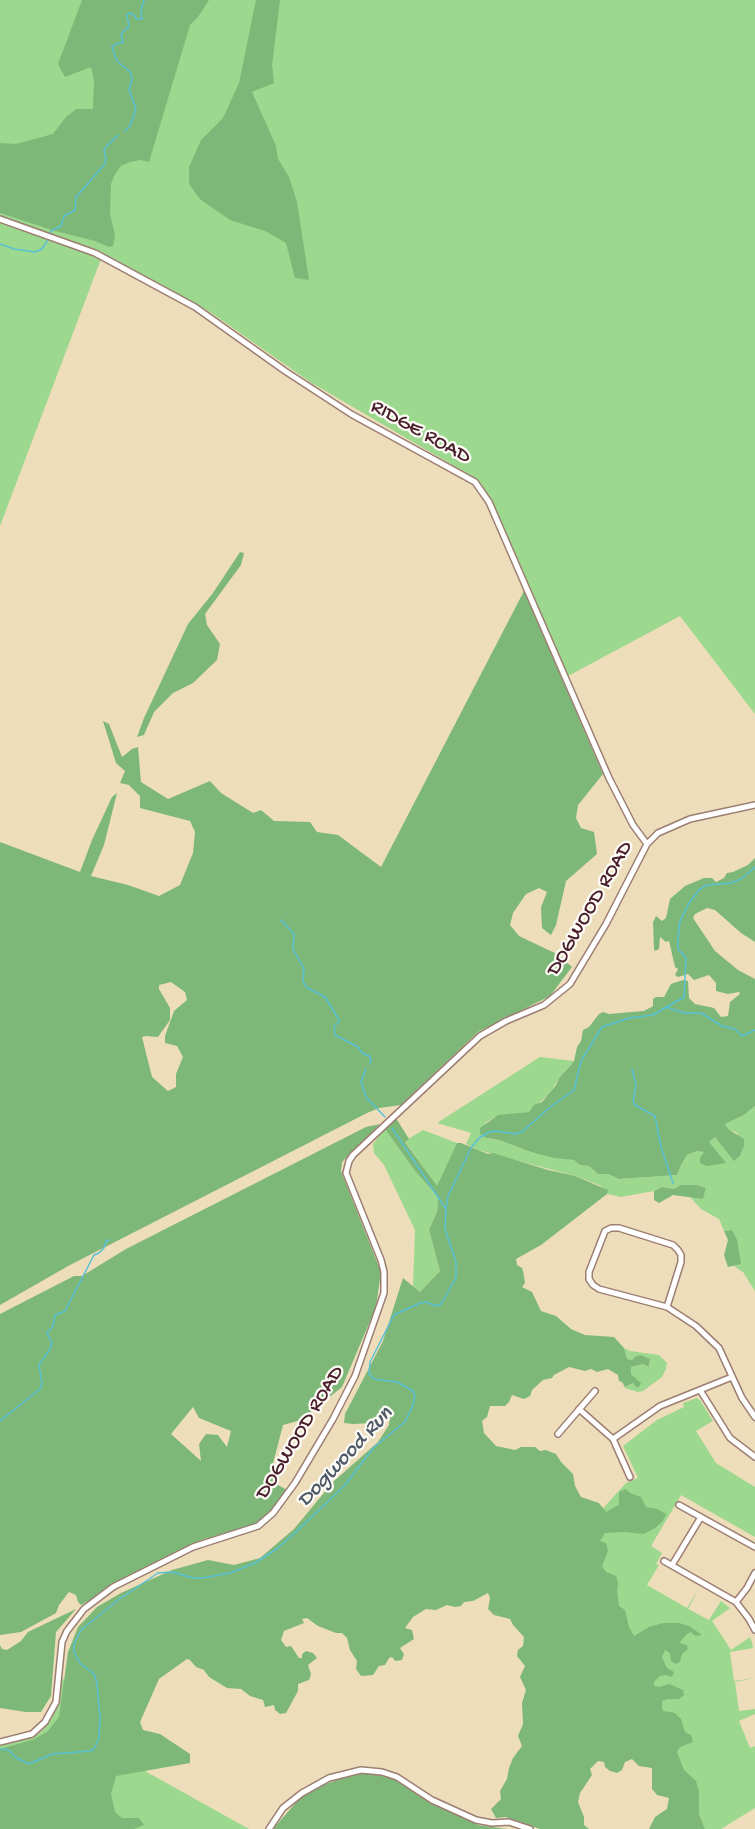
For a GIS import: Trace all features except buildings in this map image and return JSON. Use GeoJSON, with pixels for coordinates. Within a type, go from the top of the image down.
{"type":"FeatureCollection","features":[{"type":"Feature","properties":{"kind":"street","name":"RIDGE ROAD"},"geometry":{"type":"LineString","coordinates":[[0,219],[95,253],[195,307],[285,371],[351,414],[475,482],[489,502],[609,778],[636,830],[647,844]]}},
{"type":"Feature","properties":{"kind":"street","name":"DOGWOOD ROAD"},"geometry":{"type":"LineString","coordinates":[[0,1742],[32,1734],[45,1722],[56,1702],[60,1655],[67,1631],[84,1609],[98,1597],[113,1587],[193,1547],[249,1531],[265,1521],[282,1502],[346,1395],[365,1351],[384,1293],[384,1272],[376,1246],[346,1173],[349,1161],[480,1036],[506,1021],[544,1005],[570,984],[606,924],[647,844],[658,832],[699,817],[755,805]]}},
{"type":"Feature","properties":{"kind":"street"},"geometry":{"type":"LineString","coordinates":[[667,1307],[681,1262],[678,1250],[673,1245],[619,1228],[611,1228],[605,1232],[589,1272],[593,1285],[598,1289],[667,1307],[696,1326],[711,1340],[722,1355],[746,1406],[755,1417]]}},
{"type":"Feature","properties":{"kind":"street"},"geometry":{"type":"LineString","coordinates":[[613,1439],[660,1406],[732,1377]]}},
{"type":"Feature","properties":{"kind":"street"},"geometry":{"type":"LineString","coordinates":[[558,1434],[595,1390]]}},
{"type":"Feature","properties":{"kind":"street"},"geometry":{"type":"LineString","coordinates":[[700,1390],[730,1438],[755,1457]]}},
{"type":"Feature","properties":{"kind":"street"},"geometry":{"type":"LineString","coordinates":[[579,1409],[613,1439],[630,1477]]}},
{"type":"Feature","properties":{"kind":"street"},"geometry":{"type":"LineString","coordinates":[[679,1504],[755,1546]]}},
{"type":"Feature","properties":{"kind":"street"},"geometry":{"type":"LineString","coordinates":[[672,1565],[701,1517]]}},
{"type":"Feature","properties":{"kind":"street"},"geometry":{"type":"LineString","coordinates":[[664,1561],[736,1602],[755,1630]]}},
{"type":"Feature","properties":{"kind":"street"},"geometry":{"type":"LineString","coordinates":[[736,1602],[755,1573]]}},
{"type":"Feature","properties":{"kind":"street"},"geometry":{"type":"LineString","coordinates":[[269,1829],[283,1808],[302,1793],[329,1778],[361,1770],[382,1772],[397,1778],[432,1800],[476,1820],[492,1823],[509,1822],[530,1829]]}},
{"type":"Feature","properties":{"kind":"green space"},"geometry":{"type":"Polygon","coordinates":[[[0,0],[755,0],[755,714],[680,616],[568,676],[489,495],[473,477],[310,382],[210,312],[182,296],[96,250],[0,216],[0,0]]]}},
{"type":"Feature","properties":{"kind":"green space"},"geometry":{"type":"Polygon","coordinates":[[[82,0],[209,0],[190,25],[149,162],[141,160],[130,162],[121,166],[114,176],[111,184],[110,214],[115,235],[113,246],[109,247],[0,213],[0,143],[16,144],[53,134],[66,117],[76,109],[93,109],[94,80],[91,67],[65,77],[58,64],[82,0]]]}},
{"type":"Feature","properties":{"kind":"green space"},"geometry":{"type":"Polygon","coordinates":[[[256,0],[280,0],[272,65],[274,83],[252,92],[276,146],[278,159],[289,177],[297,202],[309,280],[295,278],[286,243],[265,231],[230,220],[200,199],[189,184],[189,167],[201,140],[223,118],[239,83],[256,0]]]}},
{"type":"Feature","properties":{"kind":"green space"},"geometry":{"type":"Polygon","coordinates":[[[0,221],[101,259],[0,526],[0,221]]]}},
{"type":"Feature","properties":{"kind":"green space"},"geometry":{"type":"Polygon","coordinates":[[[240,552],[244,553],[241,565],[205,614],[207,625],[220,644],[217,660],[193,683],[173,693],[154,712],[144,735],[137,737],[188,624],[213,593],[240,552]]]}},
{"type":"Feature","properties":{"kind":"green space"},"geometry":{"type":"Polygon","coordinates":[[[524,591],[603,774],[578,805],[576,818],[581,828],[594,832],[597,854],[566,881],[556,925],[551,935],[542,928],[541,907],[547,892],[539,888],[526,894],[513,913],[510,925],[519,936],[559,955],[572,967],[550,996],[478,1032],[401,1105],[379,1108],[367,1113],[70,1265],[0,1305],[0,842],[80,872],[112,797],[117,793],[104,845],[91,876],[128,885],[159,896],[180,885],[193,853],[195,832],[190,821],[140,808],[140,796],[129,785],[120,783],[125,771],[116,763],[103,721],[109,724],[122,757],[138,747],[141,782],[168,799],[210,781],[221,793],[253,813],[261,810],[274,821],[310,822],[317,832],[338,835],[381,867],[524,591]],[[171,982],[159,985],[170,1008],[170,1020],[158,1037],[142,1037],[152,1077],[168,1091],[176,1087],[176,1074],[183,1057],[177,1046],[165,1043],[165,1036],[174,1011],[187,1000],[185,992],[171,982]]]}},
{"type":"Feature","properties":{"kind":"green space"},"geometry":{"type":"Polygon","coordinates":[[[755,858],[755,942],[715,910],[707,908],[695,914],[693,918],[715,951],[738,970],[755,979],[755,1106],[744,1115],[725,1124],[728,1129],[744,1139],[740,1156],[734,1161],[715,1137],[709,1142],[726,1163],[707,1166],[700,1163],[704,1152],[697,1151],[687,1155],[677,1175],[619,1179],[608,1174],[598,1174],[589,1166],[580,1165],[574,1160],[531,1152],[480,1134],[480,1128],[498,1115],[529,1112],[534,1105],[542,1102],[574,1061],[583,1030],[603,1012],[609,1014],[644,1011],[653,1006],[653,999],[664,997],[671,984],[683,980],[688,981],[689,998],[695,1004],[714,1008],[721,1017],[728,1016],[730,1002],[740,994],[739,992],[728,994],[716,991],[716,983],[709,975],[694,980],[688,974],[678,977],[675,975],[678,969],[675,967],[669,941],[666,942],[660,937],[659,949],[655,951],[654,949],[653,922],[656,916],[662,921],[666,918],[670,899],[685,886],[704,878],[712,878],[716,882],[724,878],[727,873],[748,865],[755,858]]]}},
{"type":"Feature","properties":{"kind":"green space"},"geometry":{"type":"Polygon","coordinates":[[[540,1057],[574,1061],[549,1094],[529,1112],[495,1117],[485,1123],[488,1139],[499,1140],[531,1152],[574,1160],[580,1165],[589,1166],[598,1174],[608,1174],[619,1179],[677,1175],[687,1155],[697,1151],[704,1152],[700,1163],[709,1141],[715,1137],[734,1160],[740,1156],[744,1146],[737,1133],[727,1129],[725,1124],[744,1115],[755,1106],[755,1291],[743,1272],[734,1266],[740,1264],[732,1230],[724,1231],[719,1219],[701,1209],[690,1197],[703,1199],[706,1188],[697,1185],[681,1185],[674,1189],[662,1187],[654,1191],[621,1197],[607,1194],[607,1190],[599,1185],[575,1176],[478,1150],[466,1144],[471,1133],[437,1123],[540,1057]]]}},
{"type":"Feature","properties":{"kind":"green space"},"geometry":{"type":"Polygon","coordinates":[[[396,1118],[409,1139],[405,1142],[437,1186],[457,1143],[461,1143],[488,1154],[493,1153],[575,1176],[608,1190],[607,1194],[541,1245],[516,1259],[517,1265],[523,1271],[525,1283],[522,1287],[532,1292],[541,1311],[556,1316],[571,1329],[585,1335],[614,1337],[624,1348],[627,1359],[632,1360],[641,1355],[650,1359],[649,1367],[643,1364],[631,1367],[631,1374],[641,1383],[639,1387],[633,1383],[625,1387],[619,1381],[618,1375],[608,1369],[597,1372],[591,1369],[585,1371],[569,1367],[552,1378],[543,1380],[532,1390],[530,1396],[524,1399],[512,1395],[505,1406],[490,1406],[487,1417],[482,1421],[484,1433],[496,1446],[515,1450],[521,1447],[535,1447],[540,1451],[546,1450],[556,1454],[573,1474],[575,1486],[581,1497],[599,1503],[606,1512],[619,1505],[619,1492],[626,1489],[641,1497],[646,1507],[666,1514],[663,1521],[644,1534],[605,1533],[600,1541],[606,1543],[608,1551],[602,1566],[606,1572],[616,1576],[619,1606],[625,1610],[634,1636],[649,1627],[663,1623],[679,1623],[689,1626],[702,1635],[695,1636],[691,1632],[679,1643],[687,1645],[688,1649],[682,1654],[680,1662],[675,1664],[671,1661],[670,1653],[665,1650],[662,1657],[664,1662],[667,1668],[674,1672],[672,1677],[660,1676],[654,1682],[654,1686],[669,1684],[683,1690],[684,1695],[679,1699],[662,1701],[662,1708],[663,1711],[675,1713],[681,1719],[685,1732],[691,1735],[693,1742],[680,1747],[677,1752],[684,1770],[696,1781],[699,1792],[699,1814],[705,1829],[649,1829],[655,1817],[667,1809],[669,1798],[657,1795],[652,1789],[652,1768],[639,1766],[632,1759],[625,1762],[622,1770],[617,1773],[605,1767],[604,1762],[598,1761],[590,1769],[592,1775],[580,1793],[578,1802],[584,1817],[584,1825],[589,1829],[540,1829],[506,1817],[496,1818],[491,1809],[501,1799],[500,1791],[507,1779],[509,1768],[522,1746],[518,1736],[523,1724],[522,1703],[526,1690],[520,1677],[525,1666],[517,1656],[518,1650],[523,1646],[524,1637],[510,1619],[494,1615],[488,1609],[490,1598],[488,1593],[473,1601],[464,1602],[461,1606],[447,1605],[436,1610],[426,1609],[413,1617],[405,1628],[412,1630],[414,1639],[400,1648],[404,1654],[402,1660],[395,1661],[392,1657],[389,1658],[385,1665],[379,1666],[373,1675],[361,1676],[356,1669],[357,1661],[350,1650],[347,1638],[342,1633],[318,1626],[307,1618],[302,1619],[304,1623],[284,1631],[281,1640],[286,1647],[291,1646],[299,1658],[302,1658],[302,1654],[306,1651],[313,1653],[317,1658],[308,1665],[311,1674],[309,1680],[298,1684],[298,1691],[286,1713],[280,1714],[275,1710],[274,1705],[265,1707],[263,1700],[250,1696],[241,1689],[227,1688],[187,1659],[159,1679],[140,1722],[143,1730],[160,1734],[190,1754],[190,1763],[116,1776],[111,1794],[115,1812],[122,1818],[139,1818],[144,1825],[134,1829],[0,1829],[0,1749],[32,1740],[47,1732],[59,1717],[68,1652],[78,1627],[97,1607],[121,1593],[172,1570],[208,1560],[234,1565],[260,1558],[294,1529],[333,1482],[378,1442],[389,1425],[390,1417],[374,1423],[344,1423],[345,1414],[383,1341],[403,1278],[420,1292],[440,1271],[429,1230],[437,1212],[438,1197],[415,1171],[385,1129],[396,1118]]]}},
{"type":"Feature","properties":{"kind":"green space"},"geometry":{"type":"Polygon","coordinates":[[[380,1124],[342,1162],[341,1171],[381,1272],[376,1307],[342,1387],[301,1420],[283,1425],[270,1475],[278,1485],[287,1490],[264,1518],[247,1528],[204,1539],[81,1605],[76,1595],[69,1592],[56,1613],[21,1632],[0,1635],[0,1314],[74,1276],[82,1276],[126,1249],[366,1127],[380,1124]],[[193,1407],[171,1434],[201,1461],[199,1444],[206,1434],[218,1435],[227,1447],[231,1431],[199,1418],[193,1407]]]}},
{"type":"Feature","properties":{"kind":"green space"},"geometry":{"type":"Polygon","coordinates":[[[385,1129],[415,1171],[438,1197],[437,1212],[429,1230],[440,1271],[420,1292],[413,1286],[415,1230],[384,1165],[374,1153],[373,1144],[385,1129]]]}},
{"type":"Feature","properties":{"kind":"green space"},"geometry":{"type":"Polygon","coordinates":[[[423,1130],[457,1143],[437,1187],[405,1141],[423,1130]]]}},
{"type":"Feature","properties":{"kind":"green space"},"geometry":{"type":"Polygon","coordinates":[[[681,1185],[697,1185],[706,1188],[703,1199],[673,1195],[659,1203],[654,1200],[654,1191],[662,1187],[674,1189],[681,1185]]]}},
{"type":"Feature","properties":{"kind":"green space"},"geometry":{"type":"Polygon","coordinates":[[[732,1230],[737,1240],[741,1264],[728,1267],[724,1255],[728,1240],[724,1231],[732,1230]]]}},
{"type":"Feature","properties":{"kind":"green space"},"geometry":{"type":"Polygon","coordinates":[[[624,1348],[659,1355],[667,1363],[662,1377],[643,1391],[638,1392],[625,1388],[623,1385],[625,1387],[634,1383],[636,1387],[639,1387],[640,1383],[631,1374],[631,1367],[643,1364],[649,1367],[650,1359],[641,1355],[632,1360],[627,1359],[624,1348]]]}},
{"type":"Feature","properties":{"kind":"green space"},"geometry":{"type":"Polygon","coordinates":[[[697,1398],[713,1421],[696,1431],[716,1463],[755,1487],[755,1537],[681,1495],[651,1546],[662,1553],[656,1564],[659,1565],[647,1585],[687,1608],[699,1588],[688,1609],[709,1620],[721,1601],[730,1608],[712,1621],[731,1650],[750,1637],[752,1643],[753,1648],[730,1652],[734,1681],[755,1678],[735,1682],[739,1711],[755,1709],[755,1714],[739,1721],[750,1748],[755,1746],[755,1808],[721,1829],[705,1829],[585,1528],[626,1483],[638,1478],[623,1446],[657,1420],[684,1407],[683,1403],[697,1398]]]}},
{"type":"Feature","properties":{"kind":"green space"},"geometry":{"type":"Polygon","coordinates":[[[76,1609],[56,1632],[51,1696],[41,1712],[0,1708],[0,1645],[2,1649],[7,1650],[21,1641],[28,1632],[76,1609]]]}},
{"type":"Feature","properties":{"kind":"green space"},"geometry":{"type":"Polygon","coordinates":[[[62,1677],[100,1746],[249,1829],[0,1829],[0,1745],[21,1741],[41,1732],[59,1704],[62,1677]]]}},
{"type":"Feature","properties":{"kind":"green space"},"geometry":{"type":"Polygon","coordinates":[[[373,1773],[393,1778],[424,1799],[478,1825],[506,1829],[273,1829],[299,1799],[323,1785],[351,1775],[373,1773]]]}},
{"type":"Feature","properties":{"kind":"waterway"},"geometry":{"type":"LineString","coordinates":[[125,131],[130,126],[136,109],[129,90],[132,79],[131,73],[117,61],[112,47],[123,42],[121,34],[129,26],[127,15],[129,13],[136,19],[142,19],[141,10],[144,0]]}},
{"type":"Feature","properties":{"kind":"waterway"},"geometry":{"type":"LineString","coordinates":[[50,234],[51,231],[61,226],[64,216],[75,210],[76,197],[104,165],[106,160],[104,149],[118,135]]}},
{"type":"Feature","properties":{"kind":"waterway"},"geometry":{"type":"LineString","coordinates":[[0,244],[35,252],[42,249],[47,241]]}},
{"type":"Feature","properties":{"kind":"waterway","name":"Dogwood Run"},"geometry":{"type":"LineString","coordinates":[[0,1749],[9,1750],[15,1757],[29,1764],[52,1754],[94,1749],[99,1738],[100,1718],[97,1683],[94,1674],[80,1663],[74,1652],[74,1644],[81,1630],[118,1600],[158,1573],[172,1572],[202,1578],[230,1573],[255,1563],[278,1548],[298,1530],[345,1485],[374,1447],[405,1422],[413,1405],[415,1396],[413,1391],[397,1382],[374,1379],[369,1374],[370,1362],[394,1315],[420,1303],[426,1302],[437,1306],[441,1304],[456,1278],[456,1262],[445,1229],[446,1209],[448,1196],[471,1148],[479,1138],[489,1132],[516,1134],[523,1131],[574,1090],[581,1061],[602,1027],[629,1018],[653,1015],[684,997],[686,958],[678,949],[678,938],[680,921],[689,903],[700,889],[707,885],[731,883],[741,879],[755,867]]}},
{"type":"Feature","properties":{"kind":"waterway"},"geometry":{"type":"LineString","coordinates":[[281,920],[294,934],[293,949],[304,969],[303,981],[306,987],[325,997],[339,1020],[334,1026],[335,1035],[358,1047],[362,1053],[369,1056],[370,1064]]}},
{"type":"Feature","properties":{"kind":"waterway"},"geometry":{"type":"LineString","coordinates":[[666,1007],[684,1013],[701,1013],[722,1026],[735,1029],[742,1036],[755,1030]]}},
{"type":"Feature","properties":{"kind":"waterway"},"geometry":{"type":"LineString","coordinates":[[366,1069],[361,1081],[366,1097],[385,1117]]}},
{"type":"Feature","properties":{"kind":"waterway"},"geometry":{"type":"LineString","coordinates":[[632,1069],[636,1085],[633,1101],[635,1105],[655,1116],[661,1147],[673,1183]]}},
{"type":"Feature","properties":{"kind":"waterway"},"geometry":{"type":"LineString","coordinates":[[392,1128],[446,1209]]}},
{"type":"Feature","properties":{"kind":"waterway"},"geometry":{"type":"LineString","coordinates":[[0,1421],[40,1389],[42,1384],[39,1365],[52,1343],[47,1333],[53,1326],[55,1315],[65,1311],[94,1255],[104,1248],[106,1241],[110,1240]]}}]}
